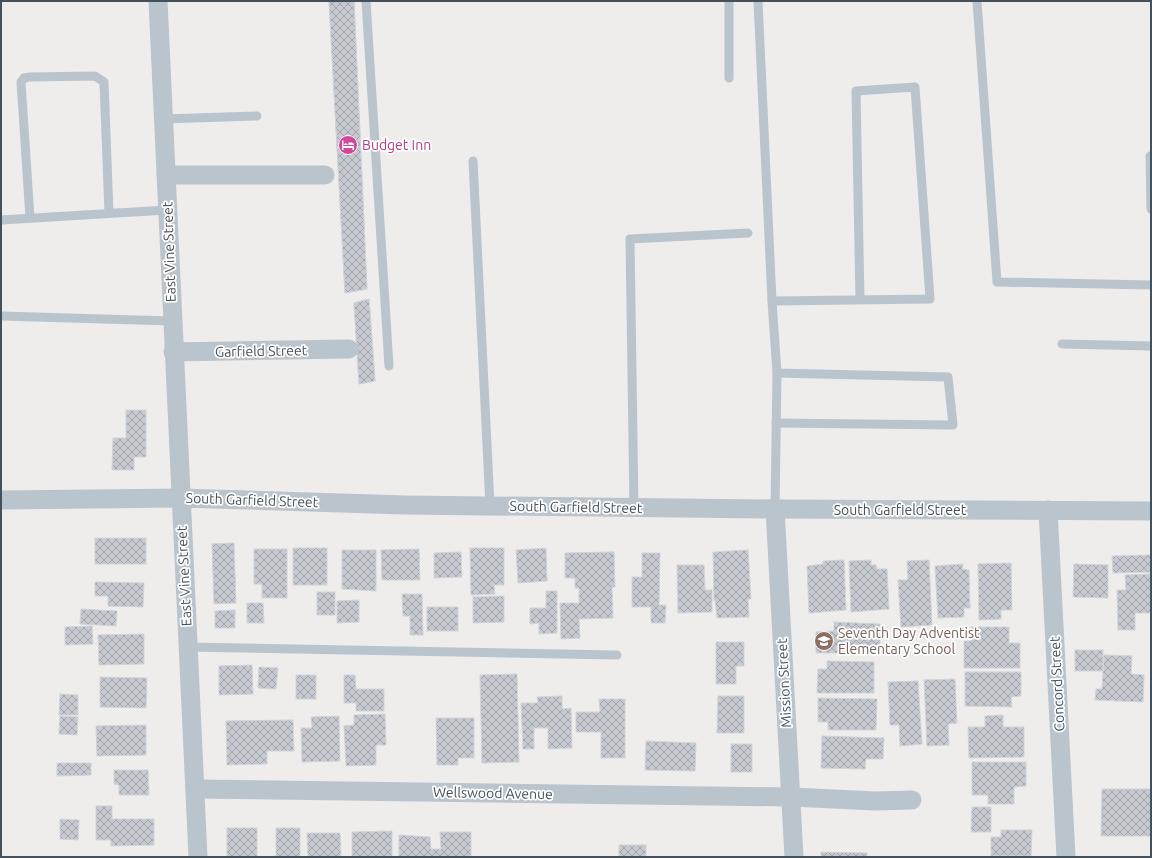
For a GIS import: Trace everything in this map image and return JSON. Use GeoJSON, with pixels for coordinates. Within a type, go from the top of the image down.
{"type":"FeatureCollection","features":[{"type":"Feature","properties":{"kind":"street","name":"East Vine Street"},"geometry":{"type":"LineString","coordinates":[[158,1],[173,352],[198,857]]}},
{"type":"Feature","properties":{"kind":"street"},"geometry":{"type":"LineString","coordinates":[[166,175],[326,175]]}},
{"type":"Feature","properties":{"kind":"street","name":"Garfield Street"},"geometry":{"type":"LineString","coordinates":[[173,352],[349,350]]}},
{"type":"Feature","properties":{"kind":"street","name":"South Garfield Street"},"geometry":{"type":"LineString","coordinates":[[1,500],[180,498],[634,508],[1151,511]]}},
{"type":"Feature","properties":{"kind":"street","name":"Mission Street"},"geometry":{"type":"LineString","coordinates":[[775,509],[794,857]]}},
{"type":"Feature","properties":{"kind":"street","name":"Concord Street"},"geometry":{"type":"LineString","coordinates":[[1048,510],[1066,857]]}},
{"type":"Feature","properties":{"kind":"street","name":"Wellswood Avenue"},"geometry":{"type":"LineString","coordinates":[[195,789],[791,797],[876,801],[912,800]]}},
{"type":"Feature","properties":{"kind":"lane"},"geometry":{"type":"LineString","coordinates":[[366,1],[389,366]]}},
{"type":"Feature","properties":{"kind":"lane"},"geometry":{"type":"LineString","coordinates":[[729,1],[729,78]]}},
{"type":"Feature","properties":{"kind":"lane"},"geometry":{"type":"LineString","coordinates":[[758,1],[772,301],[777,373],[775,509]]}},
{"type":"Feature","properties":{"kind":"lane"},"geometry":{"type":"LineString","coordinates":[[977,1],[997,282],[1151,285]]}},
{"type":"Feature","properties":{"kind":"lane"},"geometry":{"type":"LineString","coordinates":[[30,218],[22,82],[24,78],[30,77],[96,76],[104,82],[109,213]]}},
{"type":"Feature","properties":{"kind":"lane"},"geometry":{"type":"LineString","coordinates":[[772,301],[860,300],[930,299],[915,87],[856,91],[860,300]]}},
{"type":"Feature","properties":{"kind":"lane"},"geometry":{"type":"LineString","coordinates":[[163,119],[256,116]]}},
{"type":"Feature","properties":{"kind":"lane"},"geometry":{"type":"LineString","coordinates":[[1150,156],[1151,208]]}},
{"type":"Feature","properties":{"kind":"lane"},"geometry":{"type":"LineString","coordinates":[[473,161],[490,506]]}},
{"type":"Feature","properties":{"kind":"lane"},"geometry":{"type":"LineString","coordinates":[[1,220],[167,210]]}},
{"type":"Feature","properties":{"kind":"lane"},"geometry":{"type":"LineString","coordinates":[[634,508],[630,239],[748,233]]}},
{"type":"Feature","properties":{"kind":"lane"},"geometry":{"type":"LineString","coordinates":[[1,316],[172,321]]}},
{"type":"Feature","properties":{"kind":"lane"},"geometry":{"type":"LineString","coordinates":[[1062,344],[1151,346]]}},
{"type":"Feature","properties":{"kind":"lane"},"geometry":{"type":"LineString","coordinates":[[776,423],[953,425],[948,377],[777,373]]}},
{"type":"Feature","properties":{"kind":"lane"},"geometry":{"type":"LineString","coordinates":[[188,647],[618,655]]}},
{"type":"Feature","properties":{"kind":"building","name":"Budget Inn"},"geometry":{"type":"Polygon","coordinates":[[[329,1],[354,1],[367,289],[345,293],[329,1]]]}},
{"type":"Feature","properties":{"kind":"building","name":"Budget Inn"},"geometry":{"type":"Polygon","coordinates":[[[329,1],[354,1],[367,289],[345,293],[329,1]]]}},
{"type":"Feature","properties":{"kind":"building"},"geometry":{"type":"Polygon","coordinates":[[[369,299],[375,381],[359,384],[354,303],[369,299]]]}},
{"type":"Feature","properties":{"kind":"building"},"geometry":{"type":"Polygon","coordinates":[[[369,299],[375,381],[359,384],[354,303],[369,299]]]}},
{"type":"Feature","properties":{"kind":"building"},"geometry":{"type":"Polygon","coordinates":[[[126,410],[146,410],[146,457],[134,457],[134,470],[112,470],[113,438],[126,438],[126,410]]]}},
{"type":"Feature","properties":{"kind":"building"},"geometry":{"type":"Polygon","coordinates":[[[95,538],[146,538],[146,564],[95,564],[95,538]]]}},
{"type":"Feature","properties":{"kind":"building"},"geometry":{"type":"Polygon","coordinates":[[[234,543],[236,603],[214,604],[212,544],[234,543]]]}},
{"type":"Feature","properties":{"kind":"building"},"geometry":{"type":"Polygon","coordinates":[[[293,548],[327,548],[327,585],[293,585],[293,548]]]}},
{"type":"Feature","properties":{"kind":"building"},"geometry":{"type":"Polygon","coordinates":[[[470,548],[504,548],[504,585],[494,585],[495,594],[471,595],[470,548]]]}},
{"type":"Feature","properties":{"kind":"building"},"geometry":{"type":"Polygon","coordinates":[[[546,548],[547,581],[518,583],[516,550],[546,548]]]}},
{"type":"Feature","properties":{"kind":"building"},"geometry":{"type":"Polygon","coordinates":[[[254,549],[287,549],[287,598],[262,598],[262,584],[254,584],[254,549]]]}},
{"type":"Feature","properties":{"kind":"building"},"geometry":{"type":"Polygon","coordinates":[[[419,549],[420,580],[382,580],[381,550],[419,549]]]}},
{"type":"Feature","properties":{"kind":"building"},"geometry":{"type":"Polygon","coordinates":[[[342,550],[376,550],[376,591],[342,589],[342,550]]]}},
{"type":"Feature","properties":{"kind":"building"},"geometry":{"type":"Polygon","coordinates":[[[748,550],[751,599],[748,599],[749,617],[717,618],[715,600],[714,601],[713,552],[748,550]]]}},
{"type":"Feature","properties":{"kind":"building"},"geometry":{"type":"Polygon","coordinates":[[[461,552],[462,577],[434,578],[434,553],[461,552]]]}},
{"type":"Feature","properties":{"kind":"building"},"geometry":{"type":"Polygon","coordinates":[[[614,552],[615,587],[612,587],[613,618],[579,619],[580,638],[561,639],[560,603],[579,603],[579,588],[575,588],[575,578],[565,578],[565,553],[614,552]]]}},
{"type":"Feature","properties":{"kind":"building"},"geometry":{"type":"Polygon","coordinates":[[[642,553],[660,553],[659,605],[666,605],[665,623],[651,623],[651,607],[632,607],[632,577],[642,577],[642,553]]]}},
{"type":"Feature","properties":{"kind":"building"},"geometry":{"type":"Polygon","coordinates":[[[1151,555],[1151,572],[1113,573],[1112,556],[1151,555]]]}},
{"type":"Feature","properties":{"kind":"building"},"geometry":{"type":"Polygon","coordinates":[[[844,560],[846,610],[809,613],[807,566],[823,564],[823,561],[844,560]]]}},
{"type":"Feature","properties":{"kind":"building"},"geometry":{"type":"Polygon","coordinates":[[[871,560],[871,565],[876,565],[877,569],[887,569],[889,609],[851,612],[849,561],[871,560]]]}},
{"type":"Feature","properties":{"kind":"building"},"geometry":{"type":"Polygon","coordinates":[[[929,560],[932,625],[901,627],[898,580],[908,580],[907,561],[929,560]]]}},
{"type":"Feature","properties":{"kind":"building"},"geometry":{"type":"Polygon","coordinates":[[[1011,563],[1012,610],[1001,610],[1001,619],[979,620],[978,564],[1011,563]]]}},
{"type":"Feature","properties":{"kind":"building"},"geometry":{"type":"Polygon","coordinates":[[[963,564],[962,569],[969,570],[970,608],[964,608],[964,617],[938,618],[935,566],[963,564]]]}},
{"type":"Feature","properties":{"kind":"building"},"geometry":{"type":"Polygon","coordinates":[[[1074,564],[1108,565],[1108,598],[1073,597],[1074,564]]]}},
{"type":"Feature","properties":{"kind":"building"},"geometry":{"type":"Polygon","coordinates":[[[677,565],[704,565],[705,590],[712,590],[712,612],[678,613],[677,565]]]}},
{"type":"Feature","properties":{"kind":"building"},"geometry":{"type":"Polygon","coordinates":[[[1151,574],[1151,613],[1135,613],[1135,630],[1118,630],[1117,590],[1126,590],[1125,575],[1151,574]]]}},
{"type":"Feature","properties":{"kind":"building"},"geometry":{"type":"Polygon","coordinates":[[[95,582],[144,583],[143,607],[108,606],[108,596],[95,596],[95,582]]]}},
{"type":"Feature","properties":{"kind":"building"},"geometry":{"type":"Polygon","coordinates":[[[546,591],[557,591],[557,633],[539,634],[539,623],[530,624],[530,608],[546,608],[546,591]]]}},
{"type":"Feature","properties":{"kind":"building"},"geometry":{"type":"Polygon","coordinates":[[[317,592],[335,592],[335,615],[317,615],[317,592]]]}},
{"type":"Feature","properties":{"kind":"building"},"geometry":{"type":"Polygon","coordinates":[[[402,594],[422,594],[423,635],[410,635],[410,616],[403,616],[402,594]]]}},
{"type":"Feature","properties":{"kind":"building"},"geometry":{"type":"Polygon","coordinates":[[[504,596],[504,622],[473,623],[473,597],[504,596]]]}},
{"type":"Feature","properties":{"kind":"building"},"geometry":{"type":"Polygon","coordinates":[[[359,600],[359,622],[337,623],[337,601],[359,600]]]}},
{"type":"Feature","properties":{"kind":"building"},"geometry":{"type":"Polygon","coordinates":[[[247,603],[263,603],[264,623],[247,623],[247,603]]]}},
{"type":"Feature","properties":{"kind":"building"},"geometry":{"type":"Polygon","coordinates":[[[427,607],[458,607],[458,631],[427,631],[427,607]]]}},
{"type":"Feature","properties":{"kind":"building"},"geometry":{"type":"Polygon","coordinates":[[[81,609],[117,611],[116,626],[80,624],[81,609]]]}},
{"type":"Feature","properties":{"kind":"building"},"geometry":{"type":"Polygon","coordinates":[[[235,610],[235,628],[215,628],[215,611],[235,610]]]}},
{"type":"Feature","properties":{"kind":"building"},"geometry":{"type":"Polygon","coordinates":[[[834,622],[880,624],[880,653],[816,653],[816,632],[834,631],[834,622]]]}},
{"type":"Feature","properties":{"kind":"building"},"geometry":{"type":"Polygon","coordinates":[[[92,626],[93,644],[65,645],[65,627],[92,626]]]}},
{"type":"Feature","properties":{"kind":"building"},"geometry":{"type":"Polygon","coordinates":[[[971,627],[1009,627],[1009,643],[1020,643],[1020,668],[964,668],[964,641],[971,641],[971,627]]]}},
{"type":"Feature","properties":{"kind":"building"},"geometry":{"type":"Polygon","coordinates":[[[144,634],[144,664],[99,665],[98,635],[144,634]]]}},
{"type":"Feature","properties":{"kind":"building"},"geometry":{"type":"Polygon","coordinates":[[[716,642],[744,642],[744,666],[736,666],[736,684],[716,684],[716,642]]]}},
{"type":"Feature","properties":{"kind":"building"},"geometry":{"type":"Polygon","coordinates":[[[1075,650],[1103,650],[1103,671],[1075,671],[1075,650]]]}},
{"type":"Feature","properties":{"kind":"building"},"geometry":{"type":"Polygon","coordinates":[[[1104,655],[1132,656],[1131,674],[1144,675],[1143,702],[1095,700],[1096,689],[1102,689],[1104,655]]]}},
{"type":"Feature","properties":{"kind":"building"},"geometry":{"type":"Polygon","coordinates":[[[827,661],[874,662],[874,693],[817,693],[818,669],[827,669],[827,661]]]}},
{"type":"Feature","properties":{"kind":"building"},"geometry":{"type":"Polygon","coordinates":[[[252,665],[253,694],[219,695],[219,666],[252,665]]]}},
{"type":"Feature","properties":{"kind":"building"},"geometry":{"type":"Polygon","coordinates":[[[259,667],[278,668],[276,689],[258,688],[259,667]]]}},
{"type":"Feature","properties":{"kind":"building"},"geometry":{"type":"Polygon","coordinates":[[[965,672],[1021,672],[1021,696],[1011,697],[1012,707],[965,706],[965,672]]]}},
{"type":"Feature","properties":{"kind":"building"},"geometry":{"type":"Polygon","coordinates":[[[517,674],[519,762],[482,763],[480,675],[517,674]]]}},
{"type":"Feature","properties":{"kind":"building"},"geometry":{"type":"Polygon","coordinates":[[[296,675],[316,675],[316,699],[296,699],[296,675]]]}},
{"type":"Feature","properties":{"kind":"building"},"geometry":{"type":"Polygon","coordinates":[[[344,675],[355,675],[356,689],[384,689],[384,711],[356,711],[356,703],[344,703],[344,675]]]}},
{"type":"Feature","properties":{"kind":"building"},"geometry":{"type":"Polygon","coordinates":[[[100,677],[147,678],[146,708],[100,707],[100,677]]]}},
{"type":"Feature","properties":{"kind":"building"},"geometry":{"type":"Polygon","coordinates":[[[955,679],[957,723],[948,724],[949,745],[927,746],[924,680],[955,679]]]}},
{"type":"Feature","properties":{"kind":"building"},"geometry":{"type":"Polygon","coordinates":[[[918,681],[922,744],[900,746],[899,725],[890,725],[888,682],[918,681]]]}},
{"type":"Feature","properties":{"kind":"building"},"geometry":{"type":"Polygon","coordinates":[[[60,694],[78,695],[78,715],[59,715],[60,694]]]}},
{"type":"Feature","properties":{"kind":"building"},"geometry":{"type":"Polygon","coordinates":[[[562,696],[562,709],[571,708],[572,748],[548,749],[548,728],[534,728],[534,749],[523,749],[521,703],[538,703],[537,697],[562,696]]]}},
{"type":"Feature","properties":{"kind":"building"},"geometry":{"type":"Polygon","coordinates":[[[718,696],[744,696],[744,733],[717,733],[718,696]]]}},
{"type":"Feature","properties":{"kind":"building"},"geometry":{"type":"Polygon","coordinates":[[[818,698],[877,699],[876,730],[828,730],[828,722],[818,722],[818,698]]]}},
{"type":"Feature","properties":{"kind":"building"},"geometry":{"type":"Polygon","coordinates":[[[599,699],[625,699],[625,758],[601,758],[601,732],[576,732],[576,712],[600,712],[599,699]]]}},
{"type":"Feature","properties":{"kind":"building"},"geometry":{"type":"Polygon","coordinates":[[[385,714],[386,745],[376,745],[376,765],[346,766],[344,726],[354,725],[354,715],[385,714]]]}},
{"type":"Feature","properties":{"kind":"building"},"geometry":{"type":"Polygon","coordinates":[[[1003,715],[1003,727],[1024,727],[1024,757],[969,758],[968,727],[985,727],[985,716],[1003,715]]]}},
{"type":"Feature","properties":{"kind":"building"},"geometry":{"type":"Polygon","coordinates":[[[60,716],[78,717],[77,735],[59,734],[60,716]]]}},
{"type":"Feature","properties":{"kind":"building"},"geometry":{"type":"Polygon","coordinates":[[[339,716],[340,761],[302,762],[301,728],[312,728],[311,717],[339,716]]]}},
{"type":"Feature","properties":{"kind":"building"},"geometry":{"type":"Polygon","coordinates":[[[436,718],[474,718],[474,758],[458,758],[458,765],[437,765],[436,718]]]}},
{"type":"Feature","properties":{"kind":"building"},"geometry":{"type":"Polygon","coordinates":[[[293,720],[294,751],[267,751],[267,764],[227,765],[226,721],[293,720]]]}},
{"type":"Feature","properties":{"kind":"building"},"geometry":{"type":"Polygon","coordinates":[[[146,725],[146,755],[97,756],[96,726],[146,725]]]}},
{"type":"Feature","properties":{"kind":"building"},"geometry":{"type":"Polygon","coordinates":[[[822,736],[884,738],[883,759],[866,759],[865,769],[821,768],[822,736]]]}},
{"type":"Feature","properties":{"kind":"building"},"geometry":{"type":"Polygon","coordinates":[[[646,741],[696,743],[695,771],[645,770],[646,741]]]}},
{"type":"Feature","properties":{"kind":"building"},"geometry":{"type":"Polygon","coordinates":[[[731,744],[752,744],[752,772],[731,772],[731,744]]]}},
{"type":"Feature","properties":{"kind":"building"},"geometry":{"type":"Polygon","coordinates":[[[972,762],[1026,762],[1026,786],[1014,787],[1014,804],[988,804],[988,795],[972,795],[972,762]]]}},
{"type":"Feature","properties":{"kind":"building"},"geometry":{"type":"Polygon","coordinates":[[[57,763],[91,763],[91,775],[57,776],[57,763]]]}},
{"type":"Feature","properties":{"kind":"building"},"geometry":{"type":"Polygon","coordinates":[[[114,770],[148,770],[149,795],[119,795],[119,785],[114,784],[114,770]]]}},
{"type":"Feature","properties":{"kind":"building"},"geometry":{"type":"Polygon","coordinates":[[[1102,789],[1151,789],[1151,836],[1101,836],[1102,789]]]}},
{"type":"Feature","properties":{"kind":"building"},"geometry":{"type":"Polygon","coordinates":[[[96,806],[112,806],[112,819],[154,819],[154,845],[111,846],[111,840],[96,840],[96,806]]]}},
{"type":"Feature","properties":{"kind":"building"},"geometry":{"type":"Polygon","coordinates":[[[972,807],[991,807],[991,832],[971,832],[972,807]]]}},
{"type":"Feature","properties":{"kind":"building"},"geometry":{"type":"Polygon","coordinates":[[[60,819],[79,820],[78,840],[60,839],[60,819]]]}},
{"type":"Feature","properties":{"kind":"building"},"geometry":{"type":"Polygon","coordinates":[[[227,828],[257,828],[257,857],[227,857],[227,828]]]}},
{"type":"Feature","properties":{"kind":"building"},"geometry":{"type":"Polygon","coordinates":[[[276,828],[300,828],[300,857],[267,857],[276,856],[276,828]]]}},
{"type":"Feature","properties":{"kind":"building"},"geometry":{"type":"Polygon","coordinates":[[[1001,830],[1032,830],[1031,856],[991,856],[991,837],[1001,837],[1001,830]]]}},
{"type":"Feature","properties":{"kind":"building"},"geometry":{"type":"Polygon","coordinates":[[[392,831],[392,857],[352,857],[352,832],[392,831]]]}},
{"type":"Feature","properties":{"kind":"building"},"geometry":{"type":"Polygon","coordinates":[[[440,832],[471,832],[471,857],[399,857],[399,835],[430,837],[431,849],[441,849],[440,832]]]}},
{"type":"Feature","properties":{"kind":"building"},"geometry":{"type":"Polygon","coordinates":[[[307,833],[340,833],[341,857],[308,857],[307,833]]]}},
{"type":"Feature","properties":{"kind":"building"},"geometry":{"type":"Polygon","coordinates":[[[619,845],[646,845],[646,857],[619,857],[619,845]]]}},
{"type":"Feature","properties":{"kind":"building"},"geometry":{"type":"Polygon","coordinates":[[[821,852],[867,853],[867,857],[821,857],[821,852]]]}},
{"type":"Feature","properties":{"kind":"place","name":"Budget Inn"},"geometry":{"type":"Point","coordinates":[348,145]}},
{"type":"Feature","properties":{"kind":"place","name":"Seventh Day Adventist Elementary School"},"geometry":{"type":"Point","coordinates":[824,641]}}]}
